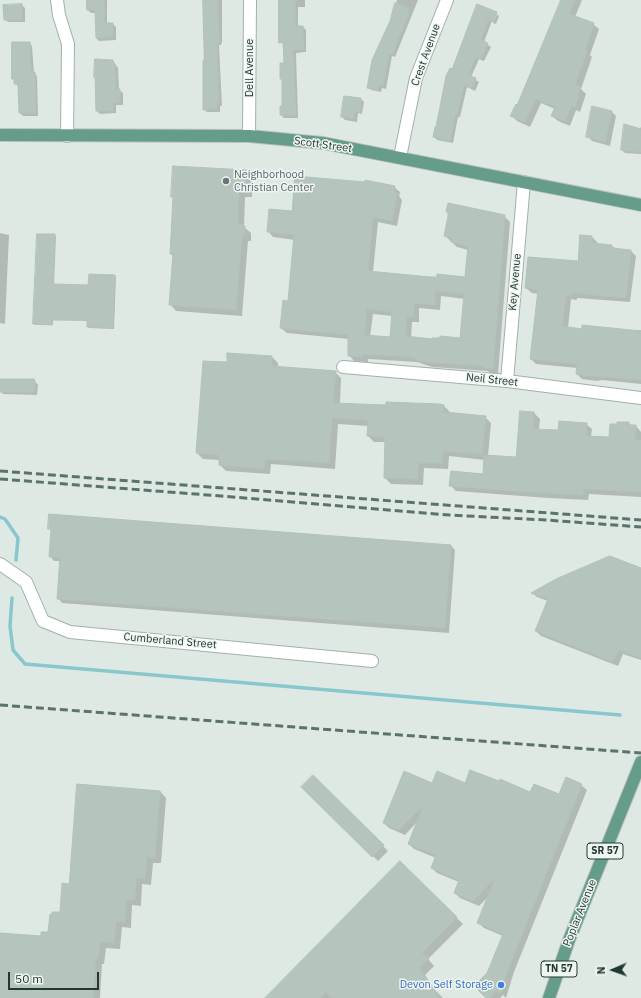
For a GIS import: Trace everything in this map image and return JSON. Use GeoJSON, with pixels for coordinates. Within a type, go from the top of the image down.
{"type":"FeatureCollection","features":[{"type":"Feature","properties":{"kind":"main road","name":"Scott Street"},"geometry":{"type":"LineString","coordinates":[[0,135],[249,136],[322,143],[641,205]]}},
{"type":"Feature","properties":{"kind":"main road","name":"Poplar Avenue"},"geometry":{"type":"LineString","coordinates":[[549,998],[569,940],[641,762]]}},
{"type":"Feature","properties":{"kind":"street"},"geometry":{"type":"LineString","coordinates":[[57,0],[59,15],[68,44],[67,136]]}},
{"type":"Feature","properties":{"kind":"street","name":"Dell Avenue"},"geometry":{"type":"LineString","coordinates":[[249,136],[250,0]]}},
{"type":"Feature","properties":{"kind":"street","name":"Crest Avenue"},"geometry":{"type":"LineString","coordinates":[[400,157],[416,78],[447,0]]}},
{"type":"Feature","properties":{"kind":"street","name":"Key Avenue"},"geometry":{"type":"LineString","coordinates":[[507,382],[524,182]]}},
{"type":"Feature","properties":{"kind":"street","name":"Neil Street"},"geometry":{"type":"LineString","coordinates":[[343,367],[507,382],[641,398]]}},
{"type":"Feature","properties":{"kind":"street","name":"Cumberland Street"},"geometry":{"type":"LineString","coordinates":[[0,564],[26,582],[43,621],[70,632],[372,660]]}},
{"type":"Feature","properties":{"kind":"building"},"geometry":{"type":"Polygon","coordinates":[[[87,0],[104,0],[105,23],[113,23],[113,37],[96,38],[95,10],[87,10],[87,0]]]}},
{"type":"Feature","properties":{"kind":"building"},"geometry":{"type":"Polygon","coordinates":[[[203,0],[218,0],[219,43],[217,43],[219,103],[217,103],[217,109],[203,110],[204,60],[203,0]]]}},
{"type":"Feature","properties":{"kind":"building"},"geometry":{"type":"Polygon","coordinates":[[[279,0],[295,0],[296,26],[303,26],[304,50],[293,50],[296,115],[280,115],[280,106],[282,106],[282,79],[280,79],[280,63],[284,63],[283,42],[279,43],[279,0]]]}},
{"type":"Feature","properties":{"kind":"building"},"geometry":{"type":"Polygon","coordinates":[[[561,0],[575,0],[569,14],[594,23],[585,50],[587,51],[575,85],[581,87],[579,96],[575,107],[571,106],[565,121],[551,116],[555,107],[536,99],[525,122],[510,116],[516,104],[517,105],[561,0]]]}},
{"type":"Feature","properties":{"kind":"building"},"geometry":{"type":"Polygon","coordinates":[[[395,3],[409,8],[407,12],[409,13],[392,55],[389,53],[383,86],[379,85],[378,90],[367,88],[372,60],[390,21],[395,3]]]}},
{"type":"Feature","properties":{"kind":"building"},"geometry":{"type":"Polygon","coordinates":[[[22,4],[22,20],[4,20],[3,5],[22,4]]]}},
{"type":"Feature","properties":{"kind":"building"},"geometry":{"type":"Polygon","coordinates":[[[477,4],[497,12],[493,22],[488,20],[481,40],[488,43],[481,59],[476,57],[468,75],[476,78],[472,88],[464,85],[457,115],[455,114],[450,141],[433,137],[446,76],[450,68],[452,69],[477,4]]]}},
{"type":"Feature","properties":{"kind":"building"},"geometry":{"type":"Polygon","coordinates":[[[12,42],[30,42],[31,72],[35,72],[36,113],[19,113],[18,84],[14,84],[14,79],[12,79],[12,42]]]}},
{"type":"Feature","properties":{"kind":"building"},"geometry":{"type":"Polygon","coordinates":[[[95,59],[113,60],[115,64],[116,89],[120,89],[120,102],[113,103],[113,111],[96,111],[94,77],[95,59]]]}},
{"type":"Feature","properties":{"kind":"building"},"geometry":{"type":"Polygon","coordinates":[[[344,96],[361,98],[360,112],[355,111],[354,119],[341,117],[344,96]]]}},
{"type":"Feature","properties":{"kind":"building"},"geometry":{"type":"Polygon","coordinates":[[[592,106],[612,111],[605,142],[586,137],[592,106]]]}},
{"type":"Feature","properties":{"kind":"building"},"geometry":{"type":"Polygon","coordinates":[[[624,124],[641,129],[641,152],[621,150],[624,124]]]}},
{"type":"Feature","properties":{"kind":"building"},"geometry":{"type":"Polygon","coordinates":[[[173,166],[247,170],[246,191],[239,191],[238,223],[245,226],[245,235],[242,235],[236,310],[169,305],[173,254],[170,254],[173,166]]]}},
{"type":"Feature","properties":{"kind":"building"},"geometry":{"type":"Polygon","coordinates":[[[295,176],[365,182],[365,180],[395,186],[394,192],[397,193],[392,221],[373,217],[368,271],[430,277],[437,277],[437,274],[465,277],[468,246],[451,242],[452,238],[444,236],[448,216],[448,212],[446,212],[448,203],[505,215],[493,369],[483,368],[483,366],[418,361],[418,359],[410,357],[363,354],[362,357],[348,356],[348,335],[280,328],[283,300],[288,301],[294,235],[267,232],[269,209],[292,211],[295,176]],[[435,291],[435,305],[414,303],[414,317],[407,317],[405,336],[432,339],[440,338],[440,336],[460,338],[464,294],[435,291]],[[367,309],[365,335],[390,337],[392,312],[367,309]]]}},
{"type":"Feature","properties":{"kind":"building"},"geometry":{"type":"Polygon","coordinates":[[[37,234],[55,234],[53,284],[88,285],[89,274],[115,275],[113,328],[87,327],[87,320],[52,320],[52,325],[33,324],[37,234]]]}},
{"type":"Feature","properties":{"kind":"building"},"geometry":{"type":"Polygon","coordinates":[[[580,235],[592,236],[592,243],[612,245],[612,248],[631,250],[626,298],[573,293],[572,296],[566,295],[562,326],[582,329],[582,325],[641,331],[641,380],[579,375],[576,374],[577,364],[530,359],[538,290],[525,288],[528,257],[578,261],[580,235]]]}},
{"type":"Feature","properties":{"kind":"building"},"geometry":{"type":"Polygon","coordinates":[[[227,353],[272,356],[272,366],[336,371],[333,403],[386,405],[386,402],[439,404],[444,405],[444,412],[486,416],[482,454],[443,451],[442,463],[418,463],[418,479],[384,478],[385,437],[367,436],[368,420],[332,418],[329,463],[265,459],[264,469],[219,465],[219,455],[196,453],[203,361],[227,362],[227,353]]]}},
{"type":"Feature","properties":{"kind":"building"},"geometry":{"type":"Polygon","coordinates":[[[0,379],[34,379],[35,391],[0,392],[0,379]]]}},
{"type":"Feature","properties":{"kind":"building"},"geometry":{"type":"Polygon","coordinates":[[[520,411],[534,412],[533,429],[558,430],[559,421],[587,423],[586,436],[609,437],[610,424],[617,424],[617,422],[629,422],[629,425],[636,425],[635,439],[641,440],[641,492],[584,489],[583,495],[449,486],[451,471],[483,474],[484,455],[516,457],[520,411]]]}},
{"type":"Feature","properties":{"kind":"building"},"geometry":{"type":"Polygon","coordinates":[[[49,514],[451,545],[445,628],[57,599],[60,557],[49,557],[51,529],[48,529],[49,514]]]}},
{"type":"Feature","properties":{"kind":"building"},"geometry":{"type":"Polygon","coordinates":[[[610,556],[641,568],[641,658],[619,650],[613,662],[535,631],[548,599],[531,593],[556,579],[610,556]]]}},
{"type":"Feature","properties":{"kind":"building"},"geometry":{"type":"Polygon","coordinates":[[[470,770],[499,781],[500,779],[530,792],[534,784],[559,794],[566,777],[582,784],[509,967],[500,994],[497,990],[490,998],[486,998],[474,986],[487,973],[503,934],[477,923],[495,878],[473,901],[454,893],[459,880],[431,868],[436,855],[408,844],[423,806],[399,830],[383,823],[404,771],[432,783],[437,771],[465,783],[470,770]]]}},
{"type":"Feature","properties":{"kind":"building"},"geometry":{"type":"Polygon","coordinates":[[[313,775],[384,845],[372,857],[301,787],[313,775]]]}},
{"type":"Feature","properties":{"kind":"building"},"geometry":{"type":"Polygon","coordinates":[[[77,784],[160,791],[155,858],[147,857],[145,879],[136,878],[135,900],[126,900],[125,922],[116,921],[114,943],[100,942],[98,959],[96,958],[93,998],[0,998],[0,933],[41,936],[41,932],[48,932],[50,914],[52,915],[52,912],[60,912],[62,883],[69,884],[77,784]]]}},
{"type":"Feature","properties":{"kind":"building"},"geometry":{"type":"Polygon","coordinates":[[[400,861],[457,917],[422,953],[429,959],[419,968],[439,998],[332,998],[326,992],[320,998],[265,998],[400,861]]]}},
{"type":"Feature","properties":{"kind":"waterway"},"geometry":{"type":"LineString","coordinates":[[0,517],[5,519],[18,538],[16,560]]}},
{"type":"Feature","properties":{"kind":"waterway"},"geometry":{"type":"LineString","coordinates":[[12,598],[10,626],[13,650],[25,664],[620,715]]}},
{"type":"Feature","properties":{"kind":"railway"},"geometry":{"type":"LineString","coordinates":[[0,471],[641,520]]}},
{"type":"Feature","properties":{"kind":"railway"},"geometry":{"type":"LineString","coordinates":[[0,479],[449,515],[641,527]]}},
{"type":"Feature","properties":{"kind":"railway"},"geometry":{"type":"LineString","coordinates":[[0,705],[641,753]]}},
{"type":"Feature","properties":{"kind":"place","name":"Neighborhood Christian Center"},"geometry":{"type":"Point","coordinates":[226,181]}},
{"type":"Feature","properties":{"kind":"place","name":"Devon Self Storage"},"geometry":{"type":"Point","coordinates":[501,985]}}]}
